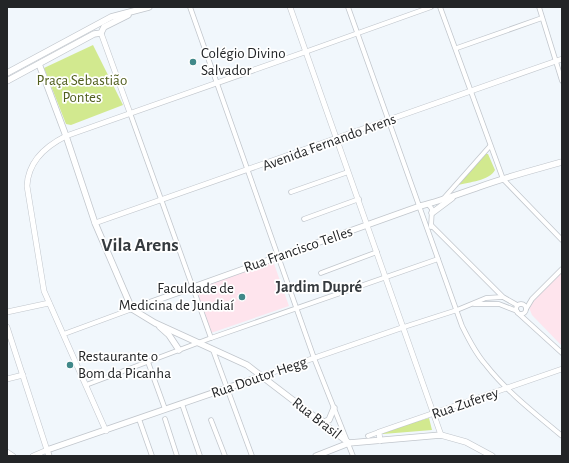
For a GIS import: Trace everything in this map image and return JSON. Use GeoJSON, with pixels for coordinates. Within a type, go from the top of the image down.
{"type":"FeatureCollection","features":[{"type":"Feature","properties":{"kind":"main road"},"geometry":{"type":"LineString","coordinates":[[7,73],[111,18],[149,7]]}},
{"type":"Feature","properties":{"kind":"main road"},"geometry":{"type":"LineString","coordinates":[[7,81],[94,34],[101,33],[104,27],[132,13]]}},
{"type":"Feature","properties":{"kind":"main road"},"geometry":{"type":"LineString","coordinates":[[39,64],[43,57],[61,44]]}},
{"type":"Feature","properties":{"kind":"main road"},"geometry":{"type":"LineString","coordinates":[[39,64],[66,136],[95,223],[132,309],[155,323],[169,335],[179,350]]}},
{"type":"Feature","properties":{"kind":"main road"},"geometry":{"type":"LineString","coordinates":[[432,214],[452,198],[503,179],[562,162]]}},
{"type":"Feature","properties":{"kind":"main road"},"geometry":{"type":"LineString","coordinates":[[444,198],[452,198]]}},
{"type":"Feature","properties":{"kind":"main road","name":"Rua Francisco Telles"},"geometry":{"type":"LineString","coordinates":[[132,309],[444,198]]}},
{"type":"Feature","properties":{"kind":"main road","name":"Rua Brasil"},"geometry":{"type":"LineString","coordinates":[[155,323],[247,365],[349,444],[441,435],[466,442],[492,456]]}},
{"type":"Feature","properties":{"kind":"main road","name":"Rua Doutor Hegg"},"geometry":{"type":"LineString","coordinates":[[48,453],[262,376]]}},
{"type":"Feature","properties":{"kind":"main road"},"geometry":{"type":"LineString","coordinates":[[318,419],[324,422],[329,420],[334,408]]}},
{"type":"Feature","properties":{"kind":"main road"},"geometry":{"type":"LineString","coordinates":[[316,456],[349,444]]}},
{"type":"Feature","properties":{"kind":"street"},"geometry":{"type":"LineString","coordinates":[[190,7],[314,358],[353,456]]}},
{"type":"Feature","properties":{"kind":"street"},"geometry":{"type":"LineString","coordinates":[[290,7],[441,435]]}},
{"type":"Feature","properties":{"kind":"street"},"geometry":{"type":"LineString","coordinates":[[348,7],[462,326],[473,347],[486,366],[508,389],[562,436]]}},
{"type":"Feature","properties":{"kind":"street"},"geometry":{"type":"LineString","coordinates":[[106,431],[64,334],[49,304],[41,280],[27,178],[35,161],[43,151],[53,143],[66,136],[431,7]]}},
{"type":"Feature","properties":{"kind":"street"},"geometry":{"type":"LineString","coordinates":[[440,7],[457,48],[470,91],[503,179],[562,240]]}},
{"type":"Feature","properties":{"kind":"street"},"geometry":{"type":"LineString","coordinates":[[539,7],[562,81]]}},
{"type":"Feature","properties":{"kind":"street"},"geometry":{"type":"LineString","coordinates":[[457,48],[542,18]]}},
{"type":"Feature","properties":{"kind":"street"},"geometry":{"type":"LineString","coordinates":[[101,33],[211,338]]}},
{"type":"Feature","properties":{"kind":"street","name":"Avenida Fernando Arens"},"geometry":{"type":"LineString","coordinates":[[95,223],[562,59]]}},
{"type":"Feature","properties":{"kind":"street"},"geometry":{"type":"LineString","coordinates":[[444,198],[490,146]]}},
{"type":"Feature","properties":{"kind":"street"},"geometry":{"type":"LineString","coordinates":[[291,192],[348,172]]}},
{"type":"Feature","properties":{"kind":"street"},"geometry":{"type":"LineString","coordinates":[[304,219],[359,199]]}},
{"type":"Feature","properties":{"kind":"street"},"geometry":{"type":"LineString","coordinates":[[428,204],[432,214],[431,237]]}},
{"type":"Feature","properties":{"kind":"street"},"geometry":{"type":"LineString","coordinates":[[422,215],[432,214]]}},
{"type":"Feature","properties":{"kind":"street"},"geometry":{"type":"LineString","coordinates":[[431,225],[503,297],[525,305],[530,322]]}},
{"type":"Feature","properties":{"kind":"street"},"geometry":{"type":"LineString","coordinates":[[321,273],[377,252]]}},
{"type":"Feature","properties":{"kind":"street"},"geometry":{"type":"LineString","coordinates":[[86,385],[211,338],[438,259]]}},
{"type":"Feature","properties":{"kind":"street"},"geometry":{"type":"LineString","coordinates":[[519,304],[517,312],[522,314],[532,299],[562,269]]}},
{"type":"Feature","properties":{"kind":"street","name":"Rua Doutor Hegg"},"geometry":{"type":"LineString","coordinates":[[262,376],[457,310],[486,298],[503,297]]}},
{"type":"Feature","properties":{"kind":"street"},"geometry":{"type":"LineString","coordinates":[[519,304],[532,299]]}},
{"type":"Feature","properties":{"kind":"street"},"geometry":{"type":"LineString","coordinates":[[7,312],[49,304]]}},
{"type":"Feature","properties":{"kind":"street","name":"Rua Doutor Hegg"},"geometry":{"type":"LineString","coordinates":[[472,304],[499,304],[517,312],[530,322],[562,353]]}},
{"type":"Feature","properties":{"kind":"street","name":"Rua Francisco Telles"},"geometry":{"type":"LineString","coordinates":[[64,334],[132,309]]}},
{"type":"Feature","properties":{"kind":"street"},"geometry":{"type":"LineString","coordinates":[[7,327],[48,453],[33,456]]}},
{"type":"Feature","properties":{"kind":"street"},"geometry":{"type":"LineString","coordinates":[[213,350],[252,456]]}},
{"type":"Feature","properties":{"kind":"street"},"geometry":{"type":"LineString","coordinates":[[148,362],[166,410]]}},
{"type":"Feature","properties":{"kind":"street","name":"Rua Zuferey"},"geometry":{"type":"LineString","coordinates":[[368,436],[508,389],[562,369]]}},
{"type":"Feature","properties":{"kind":"street"},"geometry":{"type":"LineString","coordinates":[[7,379],[23,374]]}},
{"type":"Feature","properties":{"kind":"street"},"geometry":{"type":"LineString","coordinates":[[182,404],[200,456]]}},
{"type":"Feature","properties":{"kind":"street"},"geometry":{"type":"LineString","coordinates":[[139,419],[152,456]]}},
{"type":"Feature","properties":{"kind":"street"},"geometry":{"type":"LineString","coordinates":[[165,419],[177,456]]}},
{"type":"Feature","properties":{"kind":"street"},"geometry":{"type":"LineString","coordinates":[[211,420],[225,456]]}},
{"type":"Feature","properties":{"kind":"street"},"geometry":{"type":"LineString","coordinates":[[379,432],[380,440]]}},
{"type":"Feature","properties":{"kind":"street"},"geometry":{"type":"LineString","coordinates":[[7,452],[13,456]]}},
{"type":"Feature","properties":{"kind":"shaded area","name":"Faculdade de Medicina de Jundiaí"},"geometry":{"type":"Polygon","coordinates":[[[273,261],[289,306],[211,333],[195,287],[273,261]]]}},
{"type":"Feature","properties":{"kind":"shaded area"},"geometry":{"type":"Polygon","coordinates":[[[562,270],[562,346],[532,315],[528,305],[562,270]]]}},
{"type":"Feature","properties":{"kind":"green space","name":"Praça Sebastião Pontes"},"geometry":{"type":"Polygon","coordinates":[[[93,45],[123,105],[71,125],[66,124],[44,68],[93,45]]]}},
{"type":"Feature","properties":{"kind":"green space"},"geometry":{"type":"Polygon","coordinates":[[[486,154],[488,154],[495,170],[492,174],[484,179],[458,185],[457,184],[486,154]]]}},
{"type":"Feature","properties":{"kind":"green space"},"geometry":{"type":"Polygon","coordinates":[[[429,418],[432,430],[383,434],[383,431],[429,418]]]}},
{"type":"Feature","properties":{"kind":"place","name":"Colégio Divino Salvador"},"geometry":{"type":"Point","coordinates":[193,62]}},
{"type":"Feature","properties":{"kind":"place","name":"Faculdade de Medicina de Jundiaí"},"geometry":{"type":"Point","coordinates":[242,297]}},
{"type":"Feature","properties":{"kind":"place","name":"Restaurante o Bom da Picanha"},"geometry":{"type":"Point","coordinates":[70,365]}},
{"type":"Feature","properties":{"kind":"district","name":"Vila Arens"},"geometry":{"type":"Point","coordinates":[140,244]}},
{"type":"Feature","properties":{"kind":"district","name":"Jardim Dupré"},"geometry":{"type":"Point","coordinates":[319,286]}}]}
